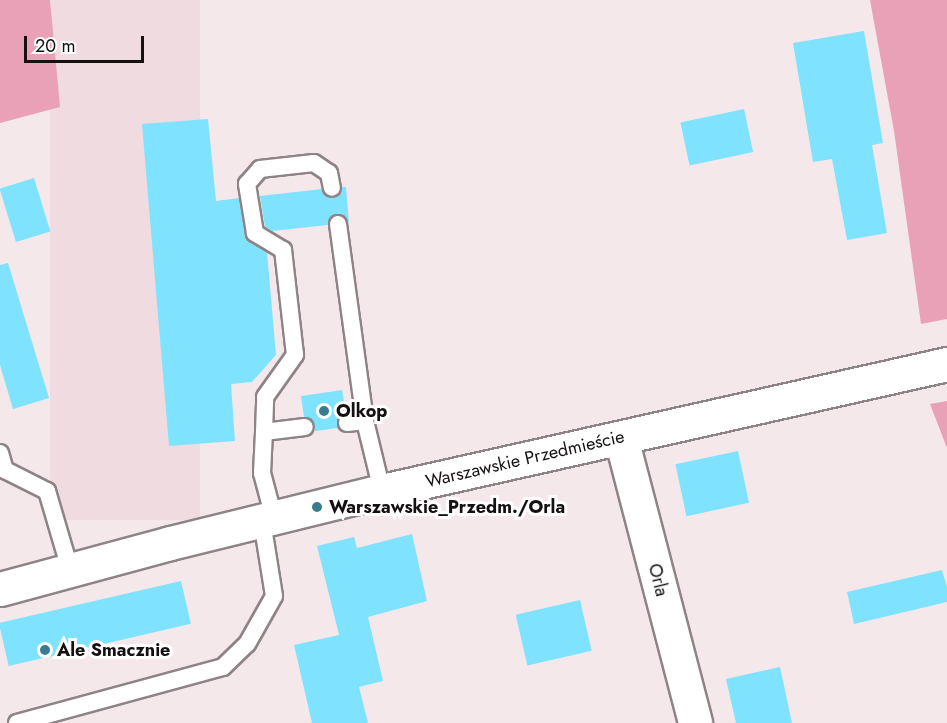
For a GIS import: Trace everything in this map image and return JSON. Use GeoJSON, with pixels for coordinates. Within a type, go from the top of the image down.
{"type":"FeatureCollection","features":[{"type":"Feature","properties":{"kind":"street","name":"Warszawskie Przedmieście"},"geometry":{"type":"LineString","coordinates":[[0,589],[70,569],[382,491],[947,364]]}},
{"type":"Feature","properties":{"kind":"street","name":"Orla"},"geometry":{"type":"LineString","coordinates":[[621,438],[695,723]]}},
{"type":"Feature","properties":{"kind":"lane"},"geometry":{"type":"LineString","coordinates":[[17,723],[223,667],[247,644],[274,596],[262,474],[265,397],[295,355],[283,250],[255,233],[247,184],[260,169],[314,163],[329,173],[332,188]]}},
{"type":"Feature","properties":{"kind":"lane"},"geometry":{"type":"LineString","coordinates":[[338,224],[365,420],[382,491]]}},
{"type":"Feature","properties":{"kind":"lane"},"geometry":{"type":"LineString","coordinates":[[347,423],[365,420]]}},
{"type":"Feature","properties":{"kind":"lane"},"geometry":{"type":"LineString","coordinates":[[264,432],[305,427]]}},
{"type":"Feature","properties":{"kind":"lane"},"geometry":{"type":"LineString","coordinates":[[0,453],[5,470],[47,491],[70,569]]}},
{"type":"Feature","properties":{"kind":"shaded area"},"geometry":{"type":"Polygon","coordinates":[[[0,0],[50,0],[60,107],[0,123],[0,0]]]}},
{"type":"Feature","properties":{"kind":"shaded area"},"geometry":{"type":"Polygon","coordinates":[[[50,0],[200,0],[200,520],[50,520],[50,0]]]}},
{"type":"Feature","properties":{"kind":"shaded area"},"geometry":{"type":"Polygon","coordinates":[[[870,0],[947,0],[947,319],[921,324],[894,131],[870,0]]]}},
{"type":"Feature","properties":{"kind":"shaded area"},"geometry":{"type":"Polygon","coordinates":[[[947,401],[947,448],[930,404],[947,401]]]}},
{"type":"Feature","properties":{"kind":"building"},"geometry":{"type":"Polygon","coordinates":[[[864,31],[883,143],[872,145],[887,233],[847,240],[832,159],[813,162],[793,43],[864,31]]]}},
{"type":"Feature","properties":{"kind":"building"},"geometry":{"type":"Polygon","coordinates":[[[744,109],[753,152],[690,166],[680,123],[744,109]]]}},
{"type":"Feature","properties":{"kind":"building"},"geometry":{"type":"Polygon","coordinates":[[[208,119],[216,201],[239,198],[246,238],[267,252],[276,355],[252,382],[231,384],[235,441],[169,446],[142,124],[208,119]]]}},
{"type":"Feature","properties":{"kind":"building"},"geometry":{"type":"Polygon","coordinates":[[[34,178],[50,232],[16,242],[0,188],[34,178]]]}},
{"type":"Feature","properties":{"kind":"building"},"geometry":{"type":"Polygon","coordinates":[[[342,187],[346,187],[349,223],[346,217],[337,214],[331,216],[328,225],[272,231],[265,227],[260,196],[322,189],[325,195],[333,198],[339,195],[342,187]]]}},
{"type":"Feature","properties":{"kind":"building"},"geometry":{"type":"Polygon","coordinates":[[[8,263],[49,398],[13,409],[0,365],[0,265],[8,263]]]}},
{"type":"Feature","properties":{"kind":"building"},"geometry":{"type":"Polygon","coordinates":[[[342,390],[346,413],[338,418],[338,428],[315,431],[313,420],[304,417],[301,396],[342,390]]]}},
{"type":"Feature","properties":{"kind":"building"},"geometry":{"type":"Polygon","coordinates":[[[738,451],[749,503],[686,516],[675,464],[738,451]]]}},
{"type":"Feature","properties":{"kind":"building"},"geometry":{"type":"Polygon","coordinates":[[[412,534],[427,601],[368,617],[383,681],[359,687],[368,723],[312,723],[294,645],[339,635],[317,546],[354,537],[357,548],[412,534]]]}},
{"type":"Feature","properties":{"kind":"building"},"geometry":{"type":"Polygon","coordinates":[[[942,570],[947,587],[947,602],[854,624],[847,592],[942,570]]]}},
{"type":"Feature","properties":{"kind":"building","name":"Ale Smacznie"},"geometry":{"type":"Polygon","coordinates":[[[181,581],[191,624],[9,666],[0,623],[181,581]]]}},
{"type":"Feature","properties":{"kind":"building"},"geometry":{"type":"Polygon","coordinates":[[[580,600],[592,651],[527,666],[516,615],[580,600]]]}},
{"type":"Feature","properties":{"kind":"building"},"geometry":{"type":"Polygon","coordinates":[[[780,667],[792,723],[736,723],[726,679],[780,667]]]}},
{"type":"Feature","properties":{"kind":"place","name":"Olkop"},"geometry":{"type":"Point","coordinates":[324,411]}},
{"type":"Feature","properties":{"kind":"place","name":"Warszawskie_Przedm./Orla"},"geometry":{"type":"Point","coordinates":[317,507]}},
{"type":"Feature","properties":{"kind":"place","name":"Ale Smacznie"},"geometry":{"type":"Point","coordinates":[45,650]}}]}
